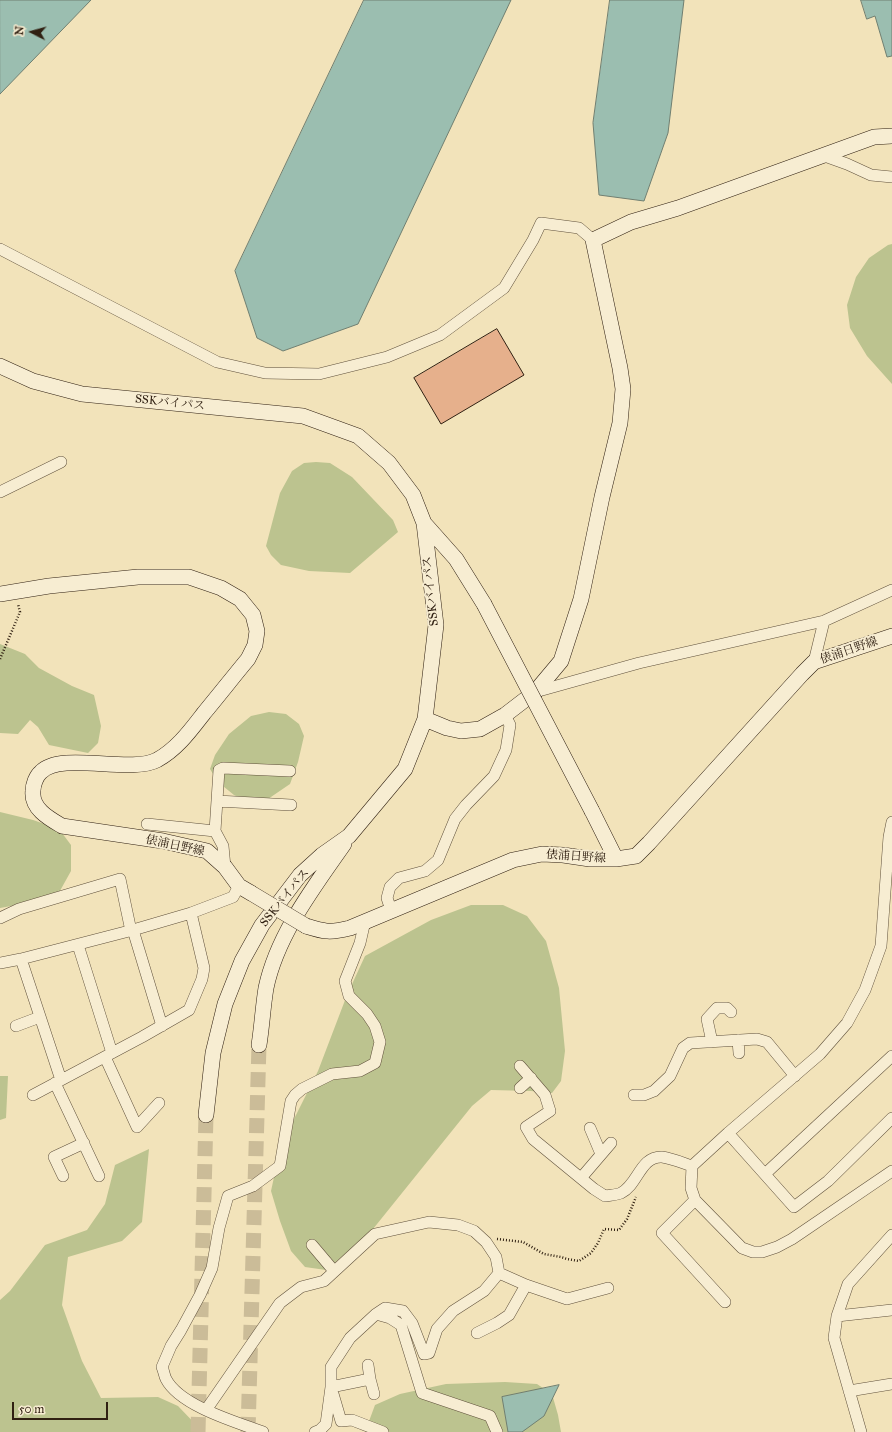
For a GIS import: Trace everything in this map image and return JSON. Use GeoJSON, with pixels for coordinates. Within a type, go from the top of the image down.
{"type":"FeatureCollection","features":[{"type":"Feature","properties":{"kind":"street"},"geometry":{"type":"LineString","coordinates":[[593,240],[631,222],[678,208],[822,155],[874,137],[892,136]]}},
{"type":"Feature","properties":{"kind":"street"},"geometry":{"type":"LineString","coordinates":[[822,155],[871,175],[892,177]]}},
{"type":"Feature","properties":{"kind":"street"},"geometry":{"type":"LineString","coordinates":[[0,250],[217,362],[265,373],[319,374],[387,357],[440,335],[504,288],[533,240],[541,223],[579,228],[593,240],[620,368],[623,389],[620,422],[602,497],[581,599],[561,661],[535,692],[505,715],[480,729],[461,731],[447,728],[425,718]]}},
{"type":"Feature","properties":{"kind":"street","name":"SSKバイパス"},"geometry":{"type":"LineString","coordinates":[[0,366],[33,381],[82,394],[303,416],[358,436],[389,463],[413,495],[424,523],[436,625],[425,718],[405,769],[349,836],[322,855],[300,875],[262,925],[242,961],[225,1004],[213,1053],[206,1115]]}},
{"type":"Feature","properties":{"kind":"street"},"geometry":{"type":"LineString","coordinates":[[0,492],[61,462]]}},
{"type":"Feature","properties":{"kind":"street"},"geometry":{"type":"LineString","coordinates":[[424,523],[456,558],[484,604],[616,860]]}},
{"type":"Feature","properties":{"kind":"street","name":"俵浦日野線"},"geometry":{"type":"LineString","coordinates":[[0,594],[49,586],[138,577],[189,577],[221,588],[240,599],[253,615],[257,631],[255,645],[248,659],[186,736],[170,752],[155,761],[142,765],[75,763],[54,765],[41,771],[34,784],[32,794],[38,808],[48,818],[62,826],[163,841],[207,851],[225,867],[245,890],[306,926],[325,932],[335,932],[350,928],[506,863],[520,859],[542,854],[616,860],[636,856],[649,844],[814,662],[892,636]]}},
{"type":"Feature","properties":{"kind":"street"},"geometry":{"type":"LineString","coordinates":[[535,692],[638,663],[824,621],[892,590]]}},
{"type":"Feature","properties":{"kind":"street"},"geometry":{"type":"LineString","coordinates":[[814,662],[824,621]]}},
{"type":"Feature","properties":{"kind":"street"},"geometry":{"type":"LineString","coordinates":[[391,910],[387,898],[390,887],[399,878],[425,871],[438,860],[455,819],[466,805],[494,776],[506,750],[510,725],[505,715]]}},
{"type":"Feature","properties":{"kind":"street"},"geometry":{"type":"LineString","coordinates":[[225,867],[223,846],[215,831],[219,770],[223,768],[290,771]]}},
{"type":"Feature","properties":{"kind":"street"},"geometry":{"type":"LineString","coordinates":[[217,802],[291,805]]}},
{"type":"Feature","properties":{"kind":"street"},"geometry":{"type":"LineString","coordinates":[[147,824],[215,831]]}},
{"type":"Feature","properties":{"kind":"street"},"geometry":{"type":"LineString","coordinates":[[892,829],[889,837],[881,946],[865,990],[847,1023],[820,1054],[692,1166],[690,1188],[695,1200],[742,1248],[753,1252],[762,1252],[777,1247],[792,1239],[892,1171]]}},
{"type":"Feature","properties":{"kind":"street"},"geometry":{"type":"LineString","coordinates":[[259,1045],[266,987],[279,949],[307,897],[349,836]]}},
{"type":"Feature","properties":{"kind":"street"},"geometry":{"type":"LineString","coordinates":[[0,918],[19,908],[120,879],[132,931],[162,1026]]}},
{"type":"Feature","properties":{"kind":"street"},"geometry":{"type":"LineString","coordinates":[[0,963],[132,931],[190,913],[233,897],[245,890]]}},
{"type":"Feature","properties":{"kind":"street"},"geometry":{"type":"LineString","coordinates":[[33,1095],[189,1010],[202,979],[204,968],[190,913]]}},
{"type":"Feature","properties":{"kind":"street"},"geometry":{"type":"LineString","coordinates":[[263,1432],[206,1410],[180,1395],[167,1380],[162,1367],[171,1346],[200,1295],[212,1268],[219,1228],[228,1196],[253,1186],[280,1166],[291,1101],[302,1089],[313,1082],[332,1074],[360,1071],[375,1063],[380,1042],[375,1026],[367,1014],[349,996],[345,981],[360,943],[365,921]]}},
{"type":"Feature","properties":{"kind":"street"},"geometry":{"type":"LineString","coordinates":[[881,946],[892,939]]}},
{"type":"Feature","properties":{"kind":"street"},"geometry":{"type":"LineString","coordinates":[[78,945],[108,1055],[137,1127],[159,1103]]}},
{"type":"Feature","properties":{"kind":"street"},"geometry":{"type":"LineString","coordinates":[[21,959],[40,1017],[58,1082],[99,1176]]}},
{"type":"Feature","properties":{"kind":"street"},"geometry":{"type":"LineString","coordinates":[[712,1042],[707,1019],[717,1008],[727,1008],[731,1012]]}},
{"type":"Feature","properties":{"kind":"street"},"geometry":{"type":"LineString","coordinates":[[16,1026],[40,1017]]}},
{"type":"Feature","properties":{"kind":"street"},"geometry":{"type":"LineString","coordinates":[[634,1095],[644,1095],[654,1091],[670,1076],[683,1048],[690,1043],[757,1039],[767,1042],[795,1076]]}},
{"type":"Feature","properties":{"kind":"street"},"geometry":{"type":"LineString","coordinates":[[738,1040],[739,1053]]}},
{"type":"Feature","properties":{"kind":"street"},"geometry":{"type":"LineString","coordinates":[[765,1174],[892,1056]]}},
{"type":"Feature","properties":{"kind":"street"},"geometry":{"type":"LineString","coordinates":[[520,1066],[545,1095],[550,1111],[526,1128],[533,1139],[580,1178],[605,1196],[621,1193],[635,1181],[647,1161],[655,1158],[662,1157],[692,1166]]}},
{"type":"Feature","properties":{"kind":"street"},"geometry":{"type":"LineString","coordinates":[[520,1088],[531,1078]]}},
{"type":"Feature","properties":{"kind":"street"},"geometry":{"type":"LineString","coordinates":[[728,1133],[794,1207],[828,1181],[892,1118]]}},
{"type":"Feature","properties":{"kind":"street"},"geometry":{"type":"LineString","coordinates":[[590,1128],[601,1154]]}},
{"type":"Feature","properties":{"kind":"street"},"geometry":{"type":"LineString","coordinates":[[580,1178],[611,1142]]}},
{"type":"Feature","properties":{"kind":"street"},"geometry":{"type":"LineString","coordinates":[[62,1176],[54,1157],[84,1143]]}},
{"type":"Feature","properties":{"kind":"street"},"geometry":{"type":"LineString","coordinates":[[695,1200],[662,1233],[726,1302]]}},
{"type":"Feature","properties":{"kind":"street"},"geometry":{"type":"LineString","coordinates":[[206,1410],[280,1303],[301,1287],[324,1281],[375,1234],[429,1222],[458,1224],[474,1231],[486,1242],[496,1257],[499,1273]]}},
{"type":"Feature","properties":{"kind":"street"},"geometry":{"type":"LineString","coordinates":[[861,1432],[834,1338],[837,1316],[848,1284],[891,1237]]}},
{"type":"Feature","properties":{"kind":"street"},"geometry":{"type":"LineString","coordinates":[[312,1245],[334,1271]]}},
{"type":"Feature","properties":{"kind":"street"},"geometry":{"type":"LineString","coordinates":[[499,1273],[526,1285],[567,1299],[608,1288]]}},
{"type":"Feature","properties":{"kind":"street"},"geometry":{"type":"LineString","coordinates":[[315,1432],[320,1430],[326,1424],[331,1388],[331,1367],[350,1338],[376,1314],[385,1308],[403,1311],[412,1322],[424,1354],[429,1353],[437,1329],[453,1311],[484,1291],[499,1273]]}},
{"type":"Feature","properties":{"kind":"street"},"geometry":{"type":"LineString","coordinates":[[476,1332],[497,1323],[509,1315],[526,1285]]}},
{"type":"Feature","properties":{"kind":"street"},"geometry":{"type":"LineString","coordinates":[[837,1316],[892,1310]]}},
{"type":"Feature","properties":{"kind":"street"},"geometry":{"type":"LineString","coordinates":[[376,1314],[390,1318],[401,1325],[422,1393],[490,1416],[498,1432]]}},
{"type":"Feature","properties":{"kind":"street"},"geometry":{"type":"LineString","coordinates":[[368,1365],[374,1394]]}},
{"type":"Feature","properties":{"kind":"street"},"geometry":{"type":"LineString","coordinates":[[331,1388],[370,1379]]}},
{"type":"Feature","properties":{"kind":"street"},"geometry":{"type":"LineString","coordinates":[[849,1391],[892,1384]]}},
{"type":"Feature","properties":{"kind":"street"},"geometry":{"type":"LineString","coordinates":[[331,1388],[341,1421],[352,1420],[383,1432]]}},
{"type":"Feature","properties":{"kind":"path"},"geometry":{"type":"LineString","coordinates":[[0,659],[20,612],[15,592]]}},
{"type":"Feature","properties":{"kind":"path"},"geometry":{"type":"LineString","coordinates":[[486,1242],[496,1238],[523,1242],[544,1254],[579,1260],[591,1254],[604,1229],[619,1230],[627,1219],[639,1193]]}},
{"type":"Feature","properties":{"kind":"green space"},"geometry":{"type":"Polygon","coordinates":[[[892,244],[892,384],[867,356],[850,328],[847,305],[856,277],[869,258],[888,245],[892,244]]]}},
{"type":"Feature","properties":{"kind":"green space"},"geometry":{"type":"Polygon","coordinates":[[[304,463],[330,463],[352,477],[393,520],[398,532],[350,573],[309,571],[281,565],[271,555],[266,546],[280,493],[292,471],[304,463]]]}},
{"type":"Feature","properties":{"kind":"green space"},"geometry":{"type":"Polygon","coordinates":[[[0,644],[25,654],[39,668],[72,686],[94,695],[101,726],[98,743],[88,753],[49,745],[38,727],[30,720],[18,734],[0,733],[0,644]]]}},
{"type":"Feature","properties":{"kind":"green space"},"geometry":{"type":"Polygon","coordinates":[[[269,712],[286,714],[299,724],[304,736],[298,762],[290,784],[268,799],[247,802],[234,795],[218,782],[210,769],[215,755],[229,734],[251,716],[269,712]]]}},
{"type":"Feature","properties":{"kind":"green space"},"geometry":{"type":"Polygon","coordinates":[[[0,812],[33,820],[59,829],[71,845],[71,871],[56,898],[0,908],[0,812]]]}},
{"type":"Feature","properties":{"kind":"green space"},"geometry":{"type":"Polygon","coordinates":[[[471,905],[503,905],[527,916],[546,941],[559,988],[565,1051],[561,1081],[552,1093],[491,1090],[472,1106],[369,1234],[326,1270],[305,1267],[291,1251],[271,1191],[281,1145],[318,1071],[347,995],[365,956],[431,920],[471,905]]]}},
{"type":"Feature","properties":{"kind":"green space"},"geometry":{"type":"Polygon","coordinates":[[[0,1076],[8,1076],[6,1118],[0,1120],[0,1076]]]}},
{"type":"Feature","properties":{"kind":"green space"},"geometry":{"type":"Polygon","coordinates":[[[149,1149],[142,1222],[122,1241],[68,1257],[62,1305],[82,1361],[101,1398],[158,1397],[178,1406],[203,1432],[0,1432],[0,1300],[10,1291],[45,1245],[87,1230],[105,1204],[115,1165],[149,1149]]]}},
{"type":"Feature","properties":{"kind":"green space"},"geometry":{"type":"Polygon","coordinates":[[[505,1382],[537,1384],[552,1394],[561,1432],[365,1432],[375,1405],[400,1394],[446,1384],[505,1382]]]}},
{"type":"Feature","properties":{"kind":"shaded area"},"geometry":{"type":"Polygon","coordinates":[[[0,0],[91,0],[0,94],[0,0]]]}},
{"type":"Feature","properties":{"kind":"shaded area"},"geometry":{"type":"Polygon","coordinates":[[[364,0],[511,0],[358,324],[283,351],[257,338],[235,271],[364,0]]]}},
{"type":"Feature","properties":{"kind":"shaded area"},"geometry":{"type":"Polygon","coordinates":[[[610,0],[684,0],[668,133],[644,201],[599,195],[593,123],[610,0]]]}},
{"type":"Feature","properties":{"kind":"shaded area"},"geometry":{"type":"Polygon","coordinates":[[[861,0],[892,0],[892,56],[887,57],[875,16],[867,19],[861,0]]]}},
{"type":"Feature","properties":{"kind":"shaded area"},"geometry":{"type":"Polygon","coordinates":[[[559,1385],[544,1416],[522,1432],[508,1432],[502,1397],[559,1385]]]}},
{"type":"Feature","properties":{"kind":"building"},"geometry":{"type":"Polygon","coordinates":[[[497,329],[524,375],[441,424],[414,378],[497,329]]]}},
{"type":"Feature","properties":{"kind":"tunnel"},"geometry":{"type":"LineString","coordinates":[[248,1432],[259,1045]]}},
{"type":"Feature","properties":{"kind":"tunnel"},"geometry":{"type":"LineString","coordinates":[[198,1432],[206,1115]]}}]}
